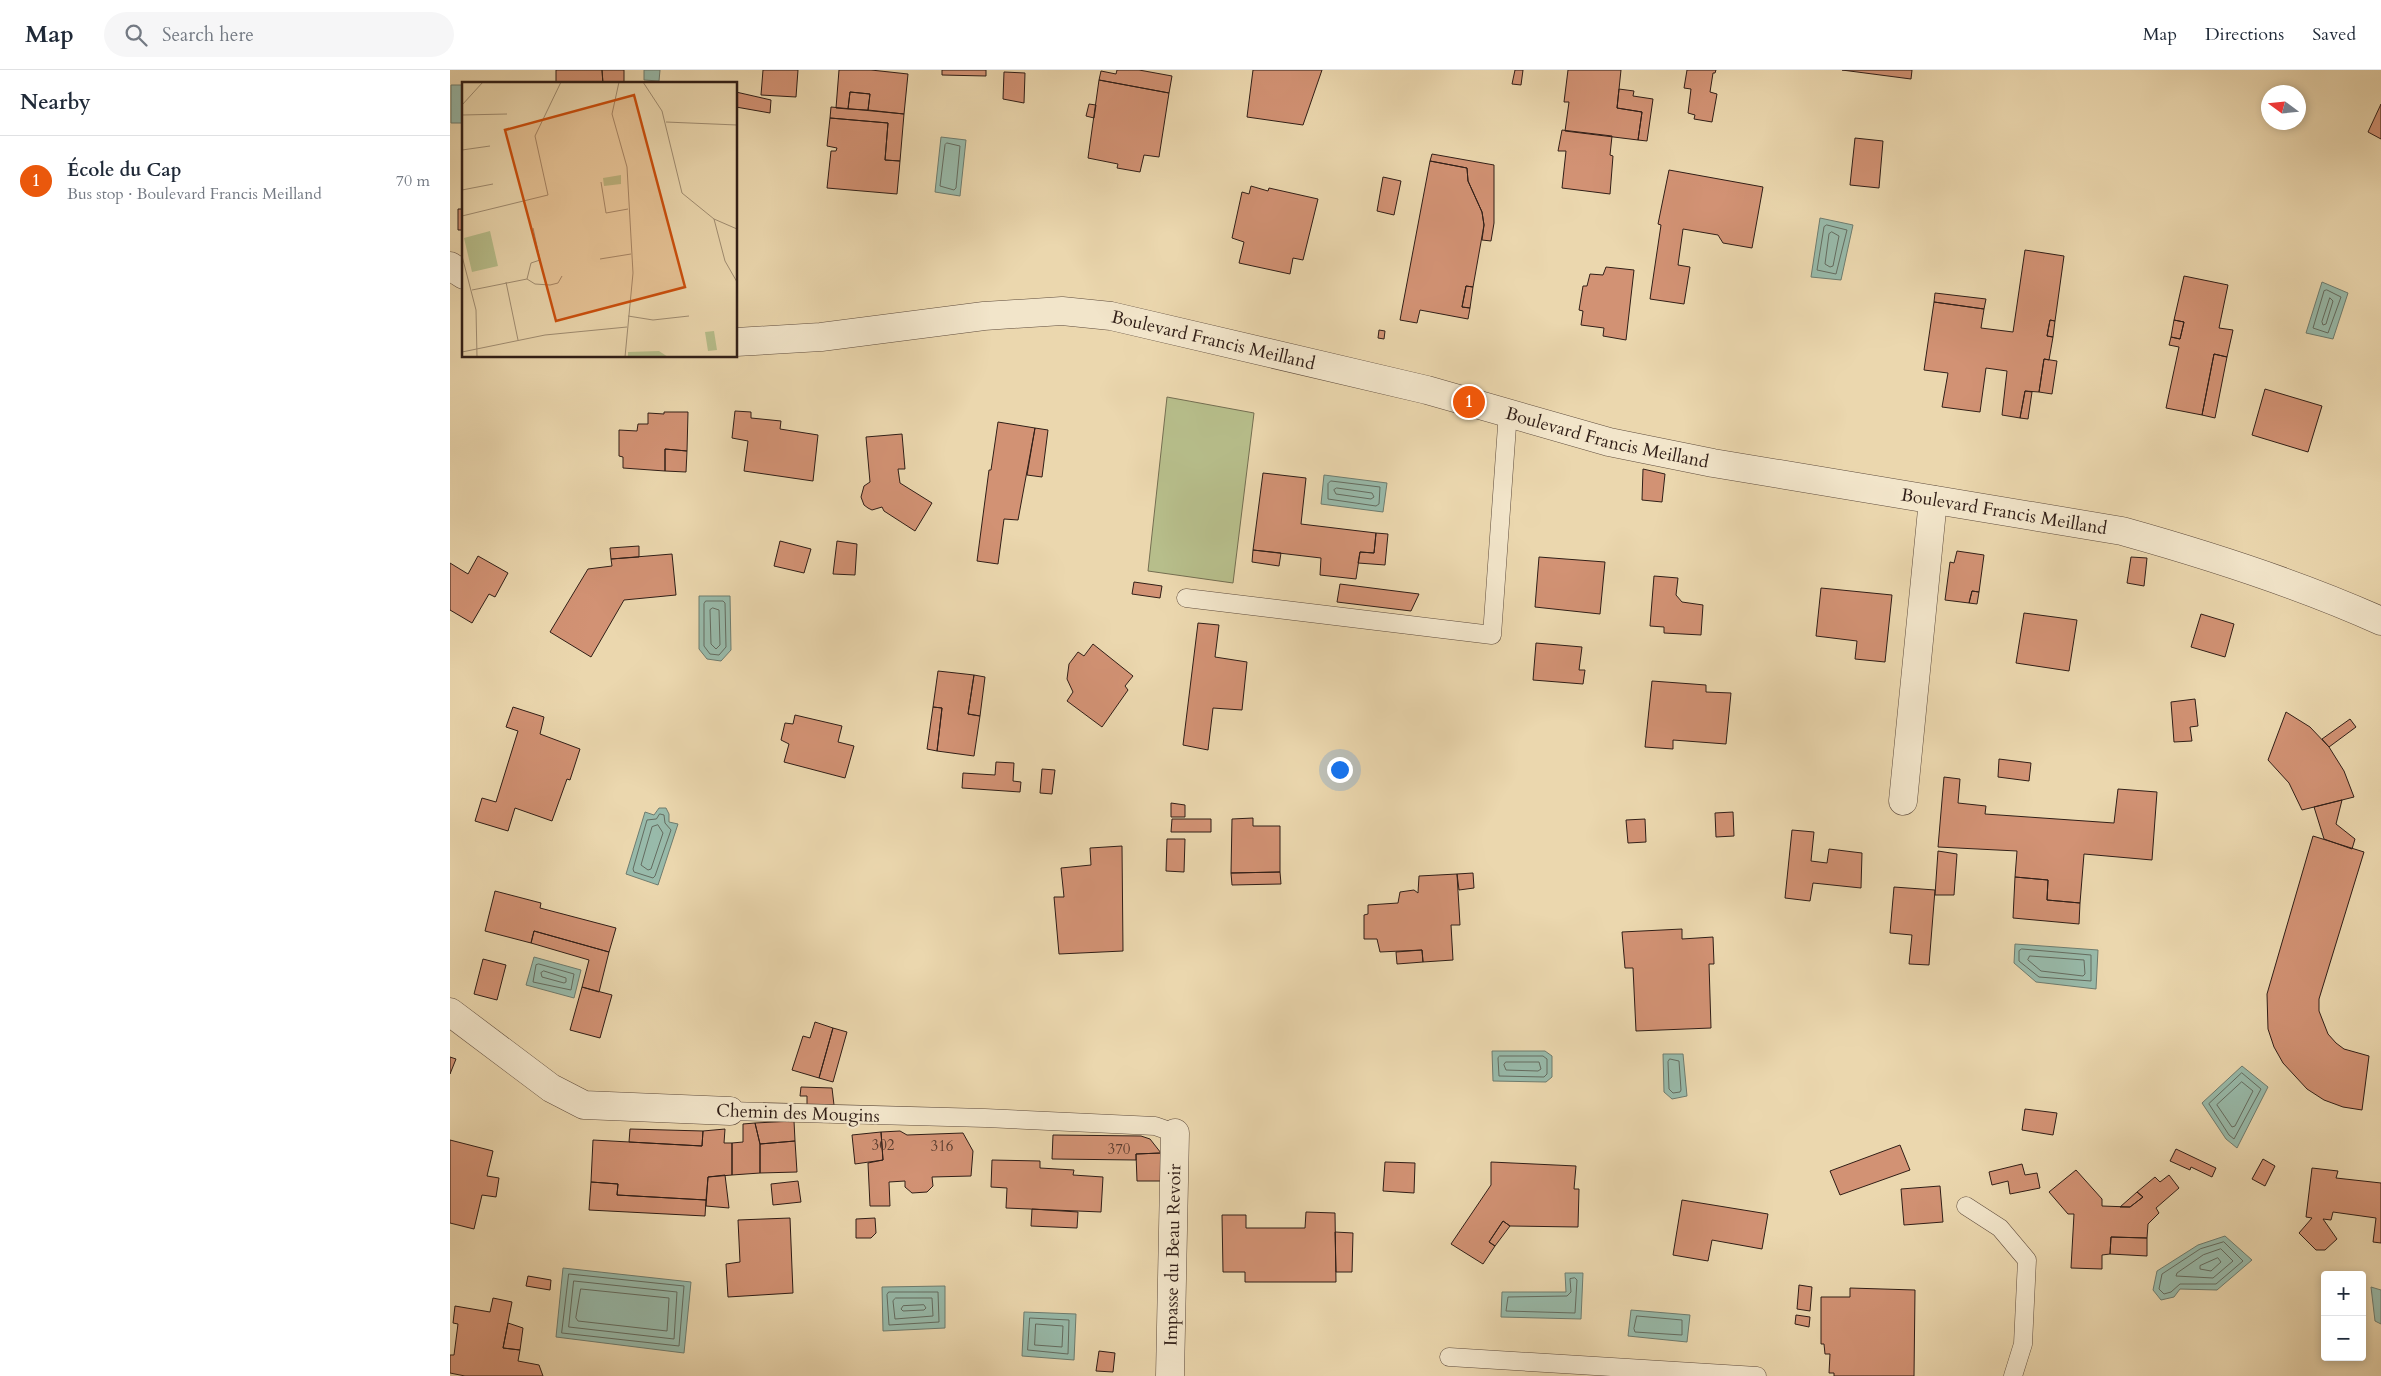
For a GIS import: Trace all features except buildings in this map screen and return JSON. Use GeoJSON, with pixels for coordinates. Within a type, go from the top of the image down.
{"type":"FeatureCollection","features":[{"type":"Feature","properties":{"kind":"street"},"geometry":{"type":"LineString","coordinates":[[450,266],[462,274]]}},
{"type":"Feature","properties":{"kind":"street","name":"Boulevard Francis Meilland"},"geometry":{"type":"LineString","coordinates":[[738,342],[821,337],[984,316],[1072,312],[1111,316],[1427,390],[1609,442],[1713,463],[2122,532],[2167,543],[2352,608],[2381,621]]}},
{"type":"Feature","properties":{"kind":"street"},"geometry":{"type":"LineString","coordinates":[[1903,801],[1933,500]]}},
{"type":"Feature","properties":{"kind":"street","name":"Chemin des Mougins"},"geometry":{"type":"LineString","coordinates":[[450,1012],[552,1088],[584,1106],[730,1111]]}},
{"type":"Feature","properties":{"kind":"street","name":"Impasse du Beau Revoir"},"geometry":{"type":"LineString","coordinates":[[1170,1376],[1175,1132]]}},
{"type":"Feature","properties":{"kind":"lane"},"geometry":{"type":"LineString","coordinates":[[1186,598],[1492,635],[1508,412]]}},
{"type":"Feature","properties":{"kind":"lane","name":"Chemin des Mougins"},"geometry":{"type":"LineString","coordinates":[[730,1111],[1035,1120],[1155,1126],[1175,1132]]}},
{"type":"Feature","properties":{"kind":"lane"},"geometry":{"type":"LineString","coordinates":[[1966,1206],[2000,1228],[2027,1260],[2023,1344],[2012,1376]]}},
{"type":"Feature","properties":{"kind":"lane"},"geometry":{"type":"LineString","coordinates":[[1449,1358],[1757,1376]]}},
{"type":"Feature","properties":{"kind":"green space"},"geometry":{"type":"Polygon","coordinates":[[[1167,397],[1254,413],[1233,583],[1148,571],[1167,397]]]}},
{"type":"Feature","properties":{"kind":"water"},"geometry":{"type":"Polygon","coordinates":[[[644,70],[660,70],[659,81],[644,80],[644,70]]]}},
{"type":"Feature","properties":{"kind":"water"},"geometry":{"type":"Polygon","coordinates":[[[451,85],[462,85],[462,123],[451,123],[451,85]]]}},
{"type":"Feature","properties":{"kind":"water"},"geometry":{"type":"Polygon","coordinates":[[[941,137],[966,140],[960,196],[935,192],[941,137]]]}},
{"type":"Feature","properties":{"kind":"water"},"geometry":{"type":"Polygon","coordinates":[[[1820,218],[1853,225],[1841,280],[1811,277],[1820,218]]]}},
{"type":"Feature","properties":{"kind":"water"},"geometry":{"type":"Polygon","coordinates":[[[2322,282],[2348,293],[2333,339],[2306,333],[2322,282]]]}},
{"type":"Feature","properties":{"kind":"water"},"geometry":{"type":"Polygon","coordinates":[[[1324,475],[1387,483],[1383,512],[1321,504],[1324,475]]]}},
{"type":"Feature","properties":{"kind":"water"},"geometry":{"type":"Polygon","coordinates":[[[699,596],[730,596],[731,650],[721,661],[707,659],[699,649],[699,596]]]}},
{"type":"Feature","properties":{"kind":"water"},"geometry":{"type":"Polygon","coordinates":[[[659,808],[666,808],[669,814],[669,822],[678,824],[658,885],[626,874],[645,812],[654,815],[659,808]]]}},
{"type":"Feature","properties":{"kind":"water"},"geometry":{"type":"Polygon","coordinates":[[[2015,944],[2098,950],[2096,989],[2036,982],[2014,963],[2015,944]]]}},
{"type":"Feature","properties":{"kind":"water"},"geometry":{"type":"Polygon","coordinates":[[[534,957],[581,970],[574,998],[526,985],[534,957]]]}},
{"type":"Feature","properties":{"kind":"water"},"geometry":{"type":"Polygon","coordinates":[[[1492,1051],[1545,1051],[1552,1056],[1552,1077],[1546,1082],[1493,1081],[1492,1051]]]}},
{"type":"Feature","properties":{"kind":"water"},"geometry":{"type":"Polygon","coordinates":[[[1663,1054],[1683,1054],[1687,1096],[1672,1099],[1664,1092],[1663,1054]]]}},
{"type":"Feature","properties":{"kind":"water"},"geometry":{"type":"Polygon","coordinates":[[[2242,1066],[2268,1087],[2237,1148],[2226,1139],[2202,1103],[2242,1066]]]}},
{"type":"Feature","properties":{"kind":"water"},"geometry":{"type":"Polygon","coordinates":[[[2225,1236],[2252,1260],[2217,1290],[2180,1289],[2174,1297],[2161,1300],[2153,1290],[2157,1271],[2198,1245],[2225,1236]]]}},
{"type":"Feature","properties":{"kind":"water"},"geometry":{"type":"Polygon","coordinates":[[[563,1268],[691,1282],[684,1353],[556,1337],[563,1268]]]}},
{"type":"Feature","properties":{"kind":"water"},"geometry":{"type":"Polygon","coordinates":[[[1565,1273],[1583,1273],[1581,1319],[1501,1317],[1502,1292],[1566,1292],[1565,1273]]]}},
{"type":"Feature","properties":{"kind":"water"},"geometry":{"type":"Polygon","coordinates":[[[945,1286],[945,1328],[883,1331],[882,1287],[945,1286]]]}},
{"type":"Feature","properties":{"kind":"water"},"geometry":{"type":"Polygon","coordinates":[[[2371,1287],[2381,1290],[2381,1324],[2375,1321],[2371,1287]]]}},
{"type":"Feature","properties":{"kind":"water"},"geometry":{"type":"Polygon","coordinates":[[[1631,1310],[1690,1315],[1687,1342],[1628,1336],[1631,1310]]]}},
{"type":"Feature","properties":{"kind":"water"},"geometry":{"type":"Polygon","coordinates":[[[1024,1312],[1076,1314],[1074,1360],[1022,1356],[1024,1312]]]}},
{"type":"Feature","properties":{"kind":"place","name":"École du Cap"},"geometry":{"type":"Point","coordinates":[1469,402]}}]}
